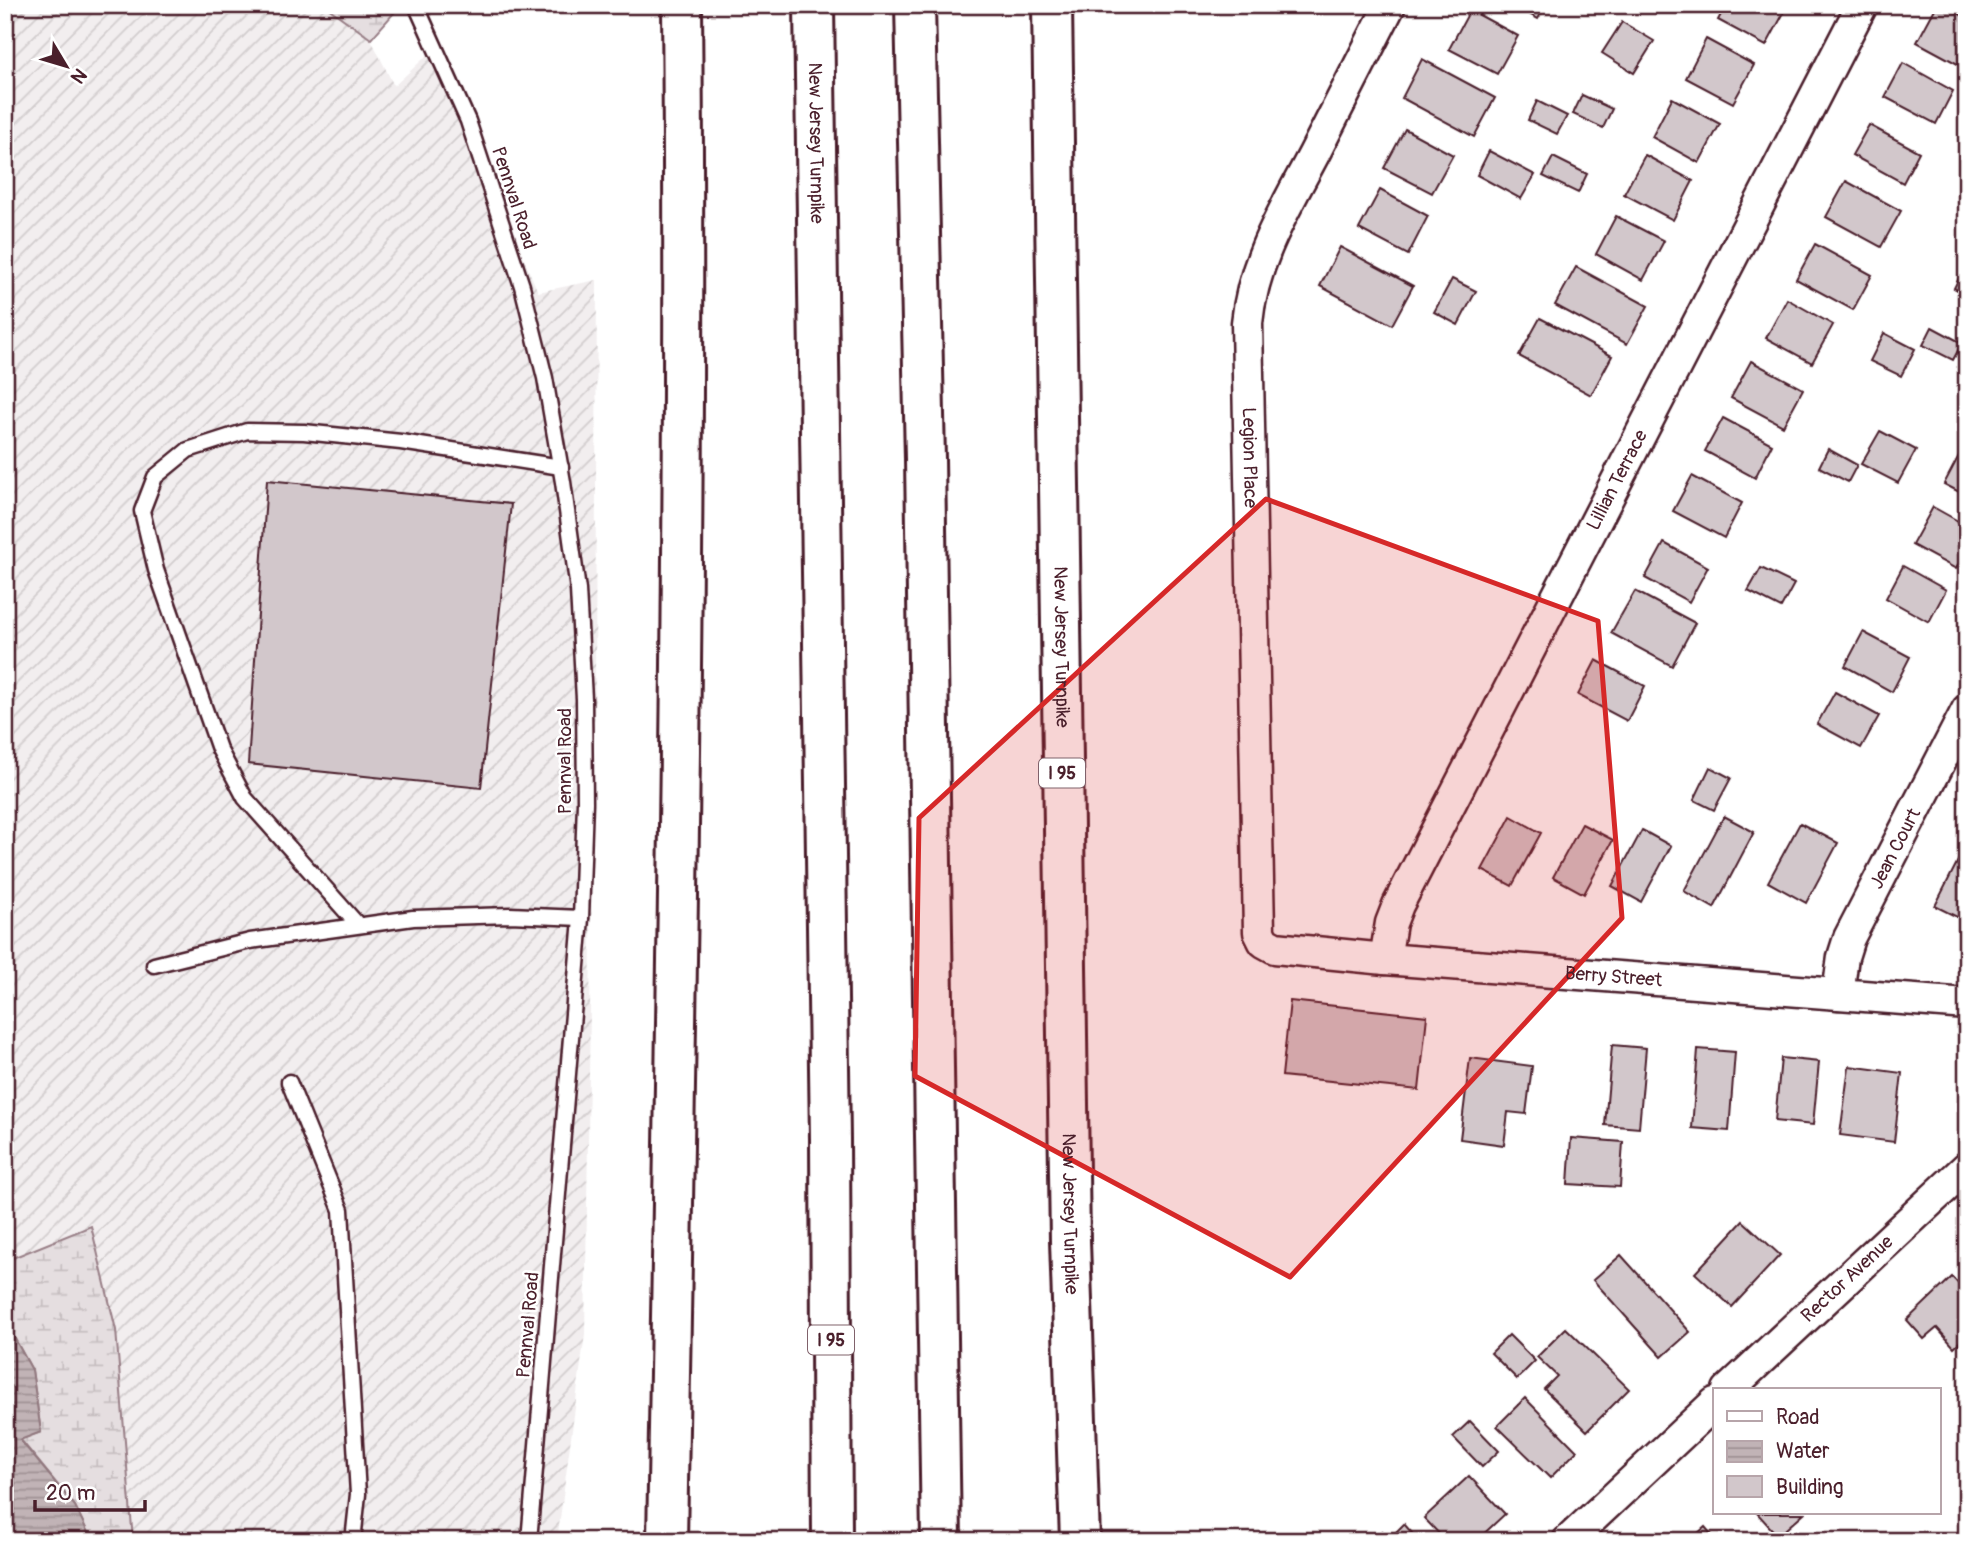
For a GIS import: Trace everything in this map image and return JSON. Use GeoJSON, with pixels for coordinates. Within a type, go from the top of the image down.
{"type":"FeatureCollection","features":[{"type":"Feature","properties":{"kind":"highway"},"geometry":{"type":"LineString","coordinates":[[667,1541],[680,758],[682,5]]}},
{"type":"Feature","properties":{"kind":"highway","name":"New Jersey Turnpike"},"geometry":{"type":"LineString","coordinates":[[814,5],[831,1153],[832,1541]]}},
{"type":"Feature","properties":{"kind":"highway"},"geometry":{"type":"LineString","coordinates":[[915,5],[925,445],[941,1541]]}},
{"type":"Feature","properties":{"kind":"highway","name":"New Jersey Turnpike"},"geometry":{"type":"LineString","coordinates":[[1052,5],[1070,1241],[1080,1541]]}},
{"type":"Feature","properties":{"kind":"highway"},"geometry":{"type":"LineString","coordinates":[[939,1381],[952,1541]]}},
{"type":"Feature","properties":{"kind":"street","name":"Legion Place"},"geometry":{"type":"LineString","coordinates":[[1264,943],[1259,933],[1247,323],[1249,300],[1254,278],[1273,233],[1390,5]]}},
{"type":"Feature","properties":{"kind":"street","name":"Lillian Terrace"},"geometry":{"type":"LineString","coordinates":[[1385,959],[1391,923],[1398,905],[1862,5]]}},
{"type":"Feature","properties":{"kind":"street","name":"Jean Court"},"geometry":{"type":"LineString","coordinates":[[1838,994],[1843,957],[1849,937],[1967,710]]}},
{"type":"Feature","properties":{"kind":"street","name":"Berry Street"},"geometry":{"type":"LineString","coordinates":[[1264,943],[1275,948],[1385,959],[1967,1004]]}},
{"type":"Feature","properties":{"kind":"street","name":"Rector Avenue"},"geometry":{"type":"LineString","coordinates":[[1730,1388],[1967,1167]]}},
{"type":"Feature","properties":{"kind":"street"},"geometry":{"type":"LineString","coordinates":[[1568,1541],[1713,1405]]}},
{"type":"Feature","properties":{"kind":"lane","name":"Pennval Road"},"geometry":{"type":"LineString","coordinates":[[416,5],[468,121],[522,286],[545,378],[561,467],[578,590],[584,699],[582,918],[528,1541]]}},
{"type":"Feature","properties":{"kind":"lane"},"geometry":{"type":"LineString","coordinates":[[358,925],[245,798],[219,749],[156,570],[142,511],[155,477],[188,450],[247,431],[303,432],[401,442],[561,467]]}},
{"type":"Feature","properties":{"kind":"lane"},"geometry":{"type":"LineString","coordinates":[[154,965],[250,941],[414,918],[510,915],[582,918]]}},
{"type":"Feature","properties":{"kind":"lane"},"geometry":{"type":"LineString","coordinates":[[289,1082],[341,1210],[358,1494],[353,1541]]}},
{"type":"Feature","properties":{"kind":"highlighted area"},"geometry":{"type":"Polygon","coordinates":[[[1266,499],[1598,621],[1622,918],[1290,1277],[915,1076],[919,818],[1266,499]]]}},
{"type":"Feature","properties":{"kind":"shaded area"},"geometry":{"type":"Polygon","coordinates":[[[5,5],[324,5],[371,39],[394,86],[434,49],[538,292],[597,280],[595,685],[585,1334],[557,1541],[133,1541],[116,1330],[91,1227],[5,1261],[5,5]]]}},
{"type":"Feature","properties":{"kind":"green space"},"geometry":{"type":"Polygon","coordinates":[[[324,5],[401,5],[371,39],[324,5]]]}},
{"type":"Feature","properties":{"kind":"green space"},"geometry":{"type":"Polygon","coordinates":[[[91,1226],[116,1330],[133,1541],[92,1541],[75,1506],[20,1439],[41,1432],[32,1370],[5,1321],[5,1261],[91,1226]]]}},
{"type":"Feature","properties":{"kind":"water"},"geometry":{"type":"Polygon","coordinates":[[[5,1321],[32,1370],[41,1432],[20,1440],[75,1506],[92,1541],[5,1541],[5,1321]]]}},
{"type":"Feature","properties":{"kind":"building"},"geometry":{"type":"Polygon","coordinates":[[[1512,5],[1546,5],[1538,19],[1512,5]]]}},
{"type":"Feature","properties":{"kind":"building"},"geometry":{"type":"Polygon","coordinates":[[[1726,5],[1787,7],[1766,46],[1718,20],[1726,5]]]}},
{"type":"Feature","properties":{"kind":"building"},"geometry":{"type":"Polygon","coordinates":[[[1937,5],[1943,5],[1967,18],[1967,69],[1917,42],[1937,5]]]}},
{"type":"Feature","properties":{"kind":"building"},"geometry":{"type":"Polygon","coordinates":[[[1470,10],[1518,36],[1497,74],[1449,49],[1470,10]]]}},
{"type":"Feature","properties":{"kind":"building"},"geometry":{"type":"Polygon","coordinates":[[[1622,22],[1654,41],[1634,73],[1602,53],[1622,22]]]}},
{"type":"Feature","properties":{"kind":"building"},"geometry":{"type":"Polygon","coordinates":[[[1706,39],[1754,65],[1733,103],[1686,78],[1706,39]]]}},
{"type":"Feature","properties":{"kind":"building"},"geometry":{"type":"Polygon","coordinates":[[[1422,59],[1495,98],[1474,137],[1402,98],[1422,59]]]}},
{"type":"Feature","properties":{"kind":"building"},"geometry":{"type":"Polygon","coordinates":[[[1903,63],[1953,91],[1936,124],[1885,97],[1903,63]]]}},
{"type":"Feature","properties":{"kind":"building"},"geometry":{"type":"Polygon","coordinates":[[[1582,95],[1612,109],[1603,128],[1573,114],[1582,95]]]}},
{"type":"Feature","properties":{"kind":"building"},"geometry":{"type":"Polygon","coordinates":[[[1672,98],[1720,124],[1699,163],[1652,137],[1672,98]]]}},
{"type":"Feature","properties":{"kind":"building"},"geometry":{"type":"Polygon","coordinates":[[[1537,101],[1567,116],[1557,134],[1528,120],[1537,101]]]}},
{"type":"Feature","properties":{"kind":"building"},"geometry":{"type":"Polygon","coordinates":[[[1869,125],[1919,152],[1903,183],[1852,155],[1869,125]]]}},
{"type":"Feature","properties":{"kind":"building"},"geometry":{"type":"Polygon","coordinates":[[[1405,129],[1453,155],[1432,193],[1384,168],[1405,129]]]}},
{"type":"Feature","properties":{"kind":"building"},"geometry":{"type":"Polygon","coordinates":[[[1489,151],[1535,175],[1521,199],[1477,175],[1489,151]]]}},
{"type":"Feature","properties":{"kind":"building"},"geometry":{"type":"Polygon","coordinates":[[[1645,155],[1693,181],[1673,220],[1624,194],[1645,155]]]}},
{"type":"Feature","properties":{"kind":"building"},"geometry":{"type":"Polygon","coordinates":[[[1553,157],[1587,174],[1578,193],[1543,176],[1553,157]]]}},
{"type":"Feature","properties":{"kind":"building"},"geometry":{"type":"Polygon","coordinates":[[[1967,158],[1967,179],[1958,175],[1967,158]]]}},
{"type":"Feature","properties":{"kind":"building"},"geometry":{"type":"Polygon","coordinates":[[[1846,181],[1901,211],[1881,247],[1826,217],[1846,181]]]}},
{"type":"Feature","properties":{"kind":"building"},"geometry":{"type":"Polygon","coordinates":[[[1380,190],[1428,216],[1408,255],[1359,229],[1380,190]]]}},
{"type":"Feature","properties":{"kind":"building"},"geometry":{"type":"Polygon","coordinates":[[[1616,216],[1664,241],[1643,280],[1596,254],[1616,216]]]}},
{"type":"Feature","properties":{"kind":"building"},"geometry":{"type":"Polygon","coordinates":[[[1815,244],[1872,275],[1853,310],[1796,279],[1815,244]]]}},
{"type":"Feature","properties":{"kind":"building"},"geometry":{"type":"Polygon","coordinates":[[[1340,247],[1413,286],[1392,325],[1320,286],[1340,247]]]}},
{"type":"Feature","properties":{"kind":"building"},"geometry":{"type":"Polygon","coordinates":[[[1576,267],[1648,306],[1627,344],[1555,305],[1576,267]]]}},
{"type":"Feature","properties":{"kind":"building"},"geometry":{"type":"Polygon","coordinates":[[[1963,270],[1967,273],[1967,295],[1954,288],[1963,270]]]}},
{"type":"Feature","properties":{"kind":"building"},"geometry":{"type":"Polygon","coordinates":[[[1452,279],[1476,291],[1458,325],[1434,312],[1452,279]]]}},
{"type":"Feature","properties":{"kind":"building"},"geometry":{"type":"Polygon","coordinates":[[[1787,299],[1833,325],[1812,363],[1766,338],[1787,299]]]}},
{"type":"Feature","properties":{"kind":"building"},"geometry":{"type":"Polygon","coordinates":[[[1540,318],[1612,356],[1591,395],[1519,356],[1540,318]]]}},
{"type":"Feature","properties":{"kind":"building"},"geometry":{"type":"Polygon","coordinates":[[[1932,327],[1962,343],[1953,360],[1923,345],[1932,327]]]}},
{"type":"Feature","properties":{"kind":"building"},"geometry":{"type":"Polygon","coordinates":[[[1884,333],[1915,349],[1901,376],[1870,361],[1884,333]]]}},
{"type":"Feature","properties":{"kind":"building"},"geometry":{"type":"Polygon","coordinates":[[[1751,361],[1803,389],[1783,426],[1731,398],[1751,361]]]}},
{"type":"Feature","properties":{"kind":"building"},"geometry":{"type":"Polygon","coordinates":[[[1723,418],[1772,444],[1755,478],[1705,451],[1723,418]]]}},
{"type":"Feature","properties":{"kind":"building"},"geometry":{"type":"Polygon","coordinates":[[[1880,431],[1916,450],[1898,483],[1861,464],[1880,431]]]}},
{"type":"Feature","properties":{"kind":"building"},"geometry":{"type":"Polygon","coordinates":[[[1963,448],[1967,450],[1967,496],[1944,484],[1963,448]]]}},
{"type":"Feature","properties":{"kind":"building"},"geometry":{"type":"Polygon","coordinates":[[[1828,449],[1857,465],[1848,482],[1819,467],[1828,449]]]}},
{"type":"Feature","properties":{"kind":"building"},"geometry":{"type":"Polygon","coordinates":[[[1692,476],[1742,503],[1724,538],[1673,511],[1692,476]]]}},
{"type":"Feature","properties":{"kind":"building"},"geometry":{"type":"Polygon","coordinates":[[[267,480],[511,504],[481,788],[248,764],[267,480]]]}},
{"type":"Feature","properties":{"kind":"building"},"geometry":{"type":"Polygon","coordinates":[[[1933,507],[1967,526],[1967,548],[1956,569],[1912,545],[1933,507]]]}},
{"type":"Feature","properties":{"kind":"building"},"geometry":{"type":"Polygon","coordinates":[[[1664,543],[1708,567],[1689,602],[1645,578],[1664,543]]]}},
{"type":"Feature","properties":{"kind":"building"},"geometry":{"type":"Polygon","coordinates":[[[1903,566],[1946,590],[1929,622],[1886,598],[1903,566]]]}},
{"type":"Feature","properties":{"kind":"building"},"geometry":{"type":"Polygon","coordinates":[[[1761,568],[1794,584],[1781,608],[1748,591],[1761,568]]]}},
{"type":"Feature","properties":{"kind":"building"},"geometry":{"type":"Polygon","coordinates":[[[1635,591],[1695,623],[1672,666],[1611,633],[1635,591]]]}},
{"type":"Feature","properties":{"kind":"building"},"geometry":{"type":"Polygon","coordinates":[[[1863,632],[1910,657],[1892,692],[1845,666],[1863,632]]]}},
{"type":"Feature","properties":{"kind":"building"},"geometry":{"type":"Polygon","coordinates":[[[1596,660],[1645,686],[1627,721],[1578,695],[1596,660]]]}},
{"type":"Feature","properties":{"kind":"building"},"geometry":{"type":"Polygon","coordinates":[[[1835,692],[1879,716],[1861,748],[1817,724],[1835,692]]]}},
{"type":"Feature","properties":{"kind":"building"},"geometry":{"type":"Polygon","coordinates":[[[1710,767],[1731,778],[1714,810],[1694,800],[1710,767]]]}},
{"type":"Feature","properties":{"kind":"building"},"geometry":{"type":"Polygon","coordinates":[[[1511,816],[1541,833],[1512,886],[1482,870],[1511,816]]]}},
{"type":"Feature","properties":{"kind":"building"},"geometry":{"type":"Polygon","coordinates":[[[1724,816],[1754,832],[1714,908],[1684,891],[1724,816]]]}},
{"type":"Feature","properties":{"kind":"building"},"geometry":{"type":"Polygon","coordinates":[[[1800,823],[1838,843],[1806,903],[1768,882],[1800,823]]]}},
{"type":"Feature","properties":{"kind":"building"},"geometry":{"type":"Polygon","coordinates":[[[1582,824],[1613,840],[1584,894],[1553,877],[1582,824]]]}},
{"type":"Feature","properties":{"kind":"building"},"geometry":{"type":"Polygon","coordinates":[[[1642,830],[1671,846],[1641,902],[1612,886],[1642,830]]]}},
{"type":"Feature","properties":{"kind":"building"},"geometry":{"type":"Polygon","coordinates":[[[1962,853],[1967,856],[1967,922],[1935,906],[1962,853]]]}},
{"type":"Feature","properties":{"kind":"building"},"geometry":{"type":"Polygon","coordinates":[[[1290,1001],[1427,1016],[1419,1090],[1282,1076],[1290,1001]]]}},
{"type":"Feature","properties":{"kind":"building"},"geometry":{"type":"Polygon","coordinates":[[[1612,1045],[1646,1048],[1639,1128],[1605,1125],[1612,1045]]]}},
{"type":"Feature","properties":{"kind":"building"},"geometry":{"type":"Polygon","coordinates":[[[1698,1049],[1735,1052],[1729,1131],[1692,1128],[1698,1049]]]}},
{"type":"Feature","properties":{"kind":"building"},"geometry":{"type":"Polygon","coordinates":[[[1470,1058],[1532,1066],[1526,1114],[1508,1112],[1504,1145],[1460,1139],[1470,1058]]]}},
{"type":"Feature","properties":{"kind":"building"},"geometry":{"type":"Polygon","coordinates":[[[1781,1058],[1819,1062],[1813,1125],[1775,1121],[1781,1058]]]}},
{"type":"Feature","properties":{"kind":"building"},"geometry":{"type":"Polygon","coordinates":[[[1849,1066],[1902,1073],[1894,1142],[1840,1135],[1849,1066]]]}},
{"type":"Feature","properties":{"kind":"building"},"geometry":{"type":"Polygon","coordinates":[[[1571,1138],[1623,1142],[1620,1187],[1568,1184],[1571,1138]]]}},
{"type":"Feature","properties":{"kind":"building"},"geometry":{"type":"Polygon","coordinates":[[[1743,1221],[1780,1255],[1732,1307],[1695,1273],[1743,1221]]]}},
{"type":"Feature","properties":{"kind":"building"},"geometry":{"type":"Polygon","coordinates":[[[1621,1255],[1690,1332],[1662,1357],[1593,1280],[1621,1255]]]}},
{"type":"Feature","properties":{"kind":"building"},"geometry":{"type":"Polygon","coordinates":[[[1952,1277],[1967,1293],[1967,1335],[1954,1347],[1937,1328],[1924,1339],[1907,1320],[1952,1277]]]}},
{"type":"Feature","properties":{"kind":"building"},"geometry":{"type":"Polygon","coordinates":[[[1566,1328],[1629,1389],[1587,1431],[1544,1389],[1557,1376],[1537,1357],[1566,1328]]]}},
{"type":"Feature","properties":{"kind":"building"},"geometry":{"type":"Polygon","coordinates":[[[1509,1335],[1535,1361],[1517,1379],[1491,1353],[1509,1335]]]}},
{"type":"Feature","properties":{"kind":"building"},"geometry":{"type":"Polygon","coordinates":[[[1525,1398],[1577,1451],[1550,1478],[1497,1426],[1525,1398]]]}},
{"type":"Feature","properties":{"kind":"building"},"geometry":{"type":"Polygon","coordinates":[[[1470,1421],[1499,1451],[1482,1467],[1453,1437],[1470,1421]]]}},
{"type":"Feature","properties":{"kind":"building"},"geometry":{"type":"Polygon","coordinates":[[[1469,1476],[1505,1514],[1476,1541],[1446,1541],[1424,1518],[1469,1476]]]}},
{"type":"Feature","properties":{"kind":"building"},"geometry":{"type":"Polygon","coordinates":[[[1758,1514],[1803,1514],[1778,1536],[1758,1514]]]}},
{"type":"Feature","properties":{"kind":"building"},"geometry":{"type":"Polygon","coordinates":[[[1404,1524],[1419,1541],[1372,1541],[1382,1531],[1389,1539],[1404,1524]]]}},
{"type":"Feature","properties":{"kind":"building"},"geometry":{"type":"Polygon","coordinates":[[[1705,1527],[1717,1541],[1689,1541],[1705,1527]]]}}]}
